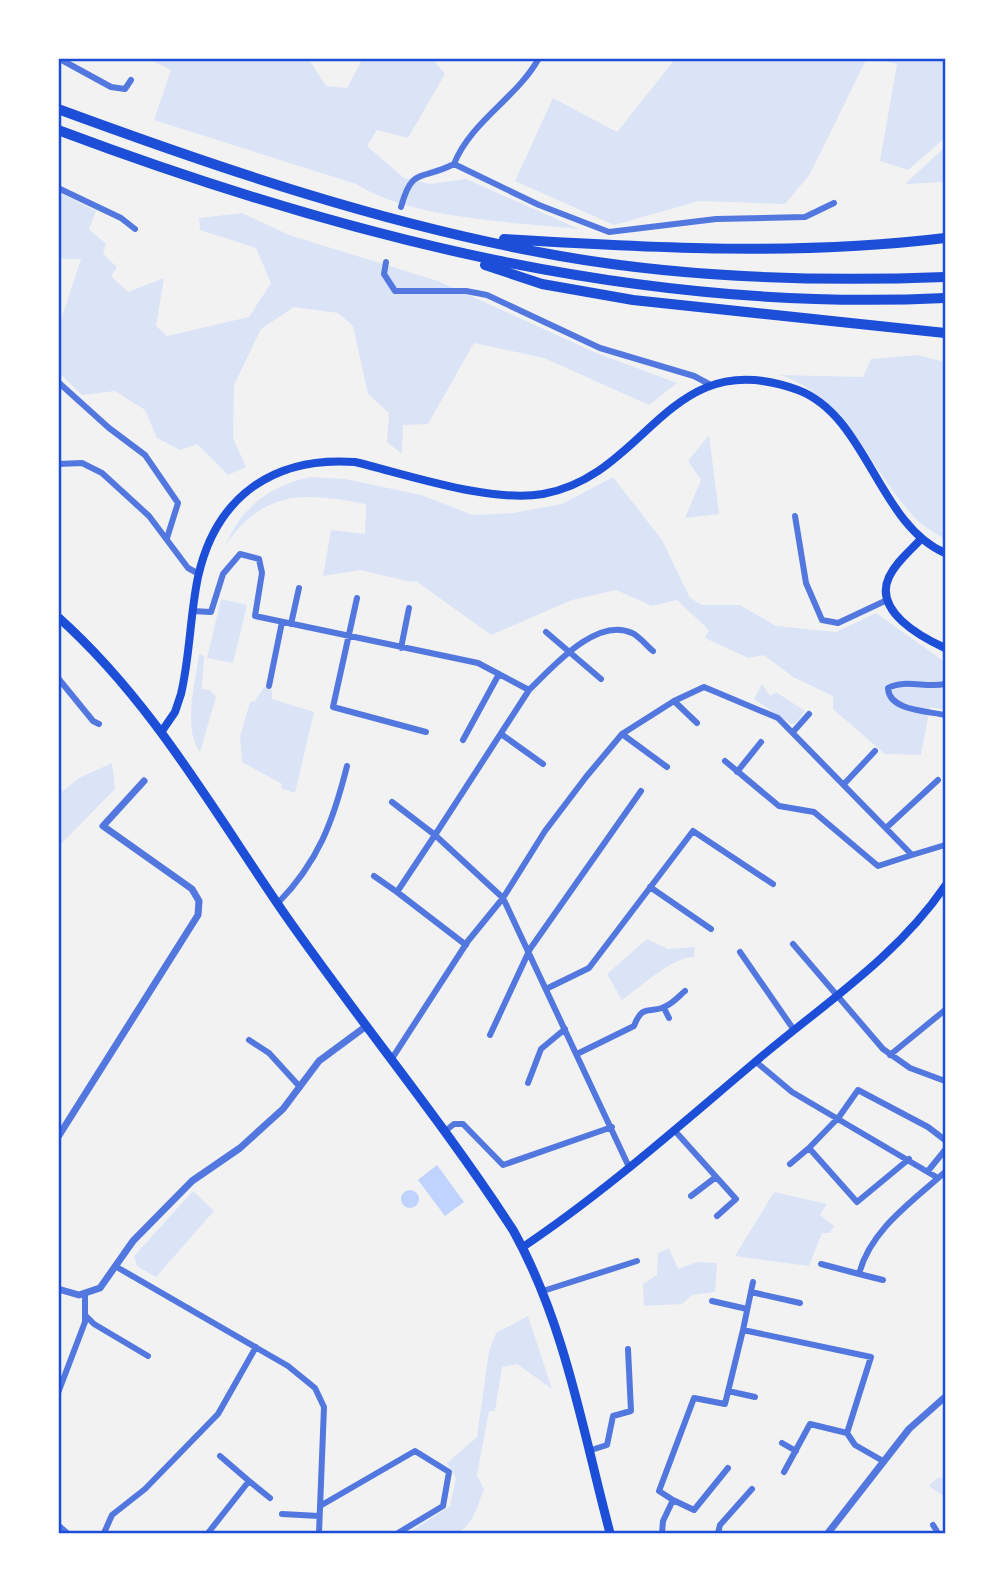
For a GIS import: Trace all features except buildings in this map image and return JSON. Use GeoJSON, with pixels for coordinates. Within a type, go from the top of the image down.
{"type":"FeatureCollection","features":[{"type":"Feature","properties":{"kind":"highway"},"geometry":{"type":"LineString","coordinates":[[58,109],[262,180],[384,216],[561,256],[683,271],[772,277],[945,278]]}},
{"type":"Feature","properties":{"kind":"highway"},"geometry":{"type":"LineString","coordinates":[[58,130],[256,200],[453,253],[547,272],[679,290],[827,299],[945,298]]}},
{"type":"Feature","properties":{"kind":"highway"},"geometry":{"type":"LineString","coordinates":[[470,236],[600,246],[751,251],[844,248],[945,239]]}},
{"type":"Feature","properties":{"kind":"highway"},"geometry":{"type":"LineString","coordinates":[[453,253],[542,284],[633,300],[945,333]]}},
{"type":"Feature","properties":{"kind":"main road"},"geometry":{"type":"LineString","coordinates":[[162,731],[175,712],[181,694],[192,611],[206,551],[227,511],[246,491],[277,472],[314,462],[355,462],[483,492],[525,496],[545,494],[594,473],[678,404],[709,384],[742,379],[765,381],[802,391],[821,403],[855,445],[921,539],[945,553]]}},
{"type":"Feature","properties":{"kind":"main road"},"geometry":{"type":"LineString","coordinates":[[921,539],[890,575],[886,589],[887,600],[910,628],[945,648]]}},
{"type":"Feature","properties":{"kind":"main road"},"geometry":{"type":"LineString","coordinates":[[58,617],[130,692],[162,731],[278,903],[365,1027],[444,1132],[523,1247],[543,1291],[561,1346],[610,1533]]}},
{"type":"Feature","properties":{"kind":"main road"},"geometry":{"type":"LineString","coordinates":[[523,1247],[675,1131],[909,933],[945,886]]}},
{"type":"Feature","properties":{"kind":"street"},"geometry":{"type":"LineString","coordinates":[[58,58],[111,87],[125,89],[131,79]]}},
{"type":"Feature","properties":{"kind":"street"},"geometry":{"type":"LineString","coordinates":[[454,164],[463,144],[520,84],[539,58]]}},
{"type":"Feature","properties":{"kind":"street"},"geometry":{"type":"LineString","coordinates":[[401,207],[408,184],[414,178],[454,164],[539,205],[609,232],[703,220],[805,217],[834,203]]}},
{"type":"Feature","properties":{"kind":"street"},"geometry":{"type":"LineString","coordinates":[[58,188],[121,218],[135,229]]}},
{"type":"Feature","properties":{"kind":"street"},"geometry":{"type":"LineString","coordinates":[[386,262],[384,274],[395,291],[466,291],[487,295],[600,348],[694,376],[709,384]]}},
{"type":"Feature","properties":{"kind":"street"},"geometry":{"type":"LineString","coordinates":[[58,382],[145,455],[162,478],[178,503],[167,538]]}},
{"type":"Feature","properties":{"kind":"street"},"geometry":{"type":"LineString","coordinates":[[58,464],[82,463],[102,473],[149,516],[188,568],[199,575]]}},
{"type":"Feature","properties":{"kind":"street"},"geometry":{"type":"LineString","coordinates":[[795,516],[806,583],[822,620],[838,623],[887,600]]}},
{"type":"Feature","properties":{"kind":"street"},"geometry":{"type":"LineString","coordinates":[[192,611],[211,612],[223,574],[240,554],[259,559],[261,573],[255,616],[478,663],[529,690]]}},
{"type":"Feature","properties":{"kind":"street"},"geometry":{"type":"LineString","coordinates":[[291,624],[299,588]]}},
{"type":"Feature","properties":{"kind":"street"},"geometry":{"type":"LineString","coordinates":[[357,598],[333,707],[426,732]]}},
{"type":"Feature","properties":{"kind":"street"},"geometry":{"type":"LineString","coordinates":[[401,648],[409,608]]}},
{"type":"Feature","properties":{"kind":"street"},"geometry":{"type":"LineString","coordinates":[[269,686],[282,622]]}},
{"type":"Feature","properties":{"kind":"street"},"geometry":{"type":"LineString","coordinates":[[397,892],[529,690],[569,652],[592,636],[617,631],[631,633],[653,651]]}},
{"type":"Feature","properties":{"kind":"street"},"geometry":{"type":"LineString","coordinates":[[546,632],[601,679]]}},
{"type":"Feature","properties":{"kind":"street"},"geometry":{"type":"LineString","coordinates":[[463,740],[499,674]]}},
{"type":"Feature","properties":{"kind":"street"},"geometry":{"type":"LineString","coordinates":[[58,678],[93,721],[99,724]]}},
{"type":"Feature","properties":{"kind":"street"},"geometry":{"type":"LineString","coordinates":[[945,684],[929,688],[897,683],[888,688],[895,704],[945,715]]}},
{"type":"Feature","properties":{"kind":"street"},"geometry":{"type":"LineString","coordinates":[[391,1060],[402,1047],[466,945],[503,898],[544,831],[622,734],[674,701],[704,687],[778,718],[845,783],[912,855]]}},
{"type":"Feature","properties":{"kind":"street"},"geometry":{"type":"LineString","coordinates":[[674,701],[697,723]]}},
{"type":"Feature","properties":{"kind":"street"},"geometry":{"type":"LineString","coordinates":[[793,732],[809,714]]}},
{"type":"Feature","properties":{"kind":"street"},"geometry":{"type":"LineString","coordinates":[[501,734],[543,764]]}},
{"type":"Feature","properties":{"kind":"street"},"geometry":{"type":"LineString","coordinates":[[622,734],[667,767]]}},
{"type":"Feature","properties":{"kind":"street"},"geometry":{"type":"LineString","coordinates":[[737,772],[761,742]]}},
{"type":"Feature","properties":{"kind":"street"},"geometry":{"type":"LineString","coordinates":[[845,783],[875,751]]}},
{"type":"Feature","properties":{"kind":"street"},"geometry":{"type":"LineString","coordinates":[[724,761],[779,806],[814,811],[878,866],[945,845]]}},
{"type":"Feature","properties":{"kind":"street"},"geometry":{"type":"LineString","coordinates":[[278,903],[313,862],[327,832],[347,766]]}},
{"type":"Feature","properties":{"kind":"street"},"geometry":{"type":"LineString","coordinates":[[886,828],[938,780]]}},
{"type":"Feature","properties":{"kind":"street"},"geometry":{"type":"LineString","coordinates":[[58,1137],[198,915],[199,901],[192,889],[103,826],[144,782]]}},
{"type":"Feature","properties":{"kind":"street"},"geometry":{"type":"LineString","coordinates":[[490,1035],[530,949],[640,791]]}},
{"type":"Feature","properties":{"kind":"street"},"geometry":{"type":"LineString","coordinates":[[391,803],[435,835],[503,898],[530,949],[629,1167]]}},
{"type":"Feature","properties":{"kind":"street"},"geometry":{"type":"LineString","coordinates":[[546,989],[589,968],[693,831],[773,884]]}},
{"type":"Feature","properties":{"kind":"street"},"geometry":{"type":"LineString","coordinates":[[374,876],[466,945]]}},
{"type":"Feature","properties":{"kind":"street"},"geometry":{"type":"LineString","coordinates":[[650,887],[711,929]]}},
{"type":"Feature","properties":{"kind":"street"},"geometry":{"type":"LineString","coordinates":[[793,944],[890,1055],[910,1068],[945,1080]]}},
{"type":"Feature","properties":{"kind":"street"},"geometry":{"type":"LineString","coordinates":[[740,951],[794,1030]]}},
{"type":"Feature","properties":{"kind":"street"},"geometry":{"type":"LineString","coordinates":[[577,1054],[634,1026],[638,1015],[647,1009],[664,1008],[685,991]]}},
{"type":"Feature","properties":{"kind":"street"},"geometry":{"type":"LineString","coordinates":[[664,1008],[669,1018]]}},
{"type":"Feature","properties":{"kind":"street"},"geometry":{"type":"LineString","coordinates":[[890,1055],[945,1010]]}},
{"type":"Feature","properties":{"kind":"street"},"geometry":{"type":"LineString","coordinates":[[58,1289],[68,1294],[85,1294],[100,1288],[133,1241],[192,1181],[240,1148],[283,1109],[319,1060],[365,1027]]}},
{"type":"Feature","properties":{"kind":"street"},"geometry":{"type":"LineString","coordinates":[[528,1083],[541,1049],[565,1029]]}},
{"type":"Feature","properties":{"kind":"street"},"geometry":{"type":"LineString","coordinates":[[249,1040],[269,1053],[300,1087]]}},
{"type":"Feature","properties":{"kind":"street"},"geometry":{"type":"LineString","coordinates":[[755,1062],[792,1092],[839,1117],[938,1178]]}},
{"type":"Feature","properties":{"kind":"street"},"geometry":{"type":"LineString","coordinates":[[790,1164],[839,1117],[858,1090],[928,1126],[945,1140]]}},
{"type":"Feature","properties":{"kind":"street"},"geometry":{"type":"LineString","coordinates":[[444,1132],[454,1124],[463,1124],[503,1165],[612,1127]]}},
{"type":"Feature","properties":{"kind":"street"},"geometry":{"type":"LineString","coordinates":[[675,1131],[736,1199],[717,1216]]}},
{"type":"Feature","properties":{"kind":"street"},"geometry":{"type":"LineString","coordinates":[[808,1148],[857,1202],[909,1159]]}},
{"type":"Feature","properties":{"kind":"street"},"geometry":{"type":"LineString","coordinates":[[928,1171],[945,1150]]}},
{"type":"Feature","properties":{"kind":"street"},"geometry":{"type":"LineString","coordinates":[[859,1274],[864,1254],[877,1236],[945,1172]]}},
{"type":"Feature","properties":{"kind":"street"},"geometry":{"type":"LineString","coordinates":[[691,1196],[716,1177]]}},
{"type":"Feature","properties":{"kind":"street"},"geometry":{"type":"LineString","coordinates":[[543,1291],[637,1261]]}},
{"type":"Feature","properties":{"kind":"street"},"geometry":{"type":"LineString","coordinates":[[821,1264],[883,1280]]}},
{"type":"Feature","properties":{"kind":"street"},"geometry":{"type":"LineString","coordinates":[[115,1266],[256,1347],[310,1384],[319,1394],[327,1409],[319,1533]]}},
{"type":"Feature","properties":{"kind":"street"},"geometry":{"type":"LineString","coordinates":[[728,1468],[694,1510],[659,1491],[694,1398],[725,1404],[753,1282]]}},
{"type":"Feature","properties":{"kind":"street"},"geometry":{"type":"LineString","coordinates":[[751,1292],[800,1303]]}},
{"type":"Feature","properties":{"kind":"street"},"geometry":{"type":"LineString","coordinates":[[58,1393],[70,1367],[85,1315],[85,1294]]}},
{"type":"Feature","properties":{"kind":"street"},"geometry":{"type":"LineString","coordinates":[[712,1301],[747,1309]]}},
{"type":"Feature","properties":{"kind":"street"},"geometry":{"type":"LineString","coordinates":[[85,1315],[94,1324],[148,1356]]}},
{"type":"Feature","properties":{"kind":"street"},"geometry":{"type":"LineString","coordinates":[[743,1330],[871,1357],[847,1433]]}},
{"type":"Feature","properties":{"kind":"street"},"geometry":{"type":"LineString","coordinates":[[104,1533],[112,1514],[145,1489],[218,1414],[256,1347]]}},
{"type":"Feature","properties":{"kind":"street"},"geometry":{"type":"LineString","coordinates":[[588,1451],[607,1445],[613,1416],[631,1411],[628,1349]]}},
{"type":"Feature","properties":{"kind":"street"},"geometry":{"type":"LineString","coordinates":[[728,1391],[755,1397]]}},
{"type":"Feature","properties":{"kind":"street"},"geometry":{"type":"LineString","coordinates":[[828,1533],[920,1417],[945,1397]]}},
{"type":"Feature","properties":{"kind":"street"},"geometry":{"type":"LineString","coordinates":[[784,1472],[810,1424],[847,1433],[855,1445],[883,1461]]}},
{"type":"Feature","properties":{"kind":"street"},"geometry":{"type":"LineString","coordinates":[[782,1443],[796,1451]]}},
{"type":"Feature","properties":{"kind":"street"},"geometry":{"type":"LineString","coordinates":[[320,1507],[415,1451],[449,1472],[443,1506],[398,1533]]}},
{"type":"Feature","properties":{"kind":"street"},"geometry":{"type":"LineString","coordinates":[[220,1456],[270,1498]]}},
{"type":"Feature","properties":{"kind":"street"},"geometry":{"type":"LineString","coordinates":[[208,1533],[250,1481]]}},
{"type":"Feature","properties":{"kind":"street"},"geometry":{"type":"LineString","coordinates":[[718,1533],[720,1525],[752,1489]]}},
{"type":"Feature","properties":{"kind":"street"},"geometry":{"type":"LineString","coordinates":[[662,1533],[663,1521],[673,1500]]}},
{"type":"Feature","properties":{"kind":"street"},"geometry":{"type":"LineString","coordinates":[[282,1514],[319,1516]]}},
{"type":"Feature","properties":{"kind":"street"},"geometry":{"type":"LineString","coordinates":[[58,1525],[67,1533]]}},
{"type":"Feature","properties":{"kind":"street"},"geometry":{"type":"LineString","coordinates":[[933,1525],[938,1533]]}},
{"type":"Feature","properties":{"kind":"shaded area"},"geometry":{"type":"Polygon","coordinates":[[[147,58],[308,58],[326,86],[347,88],[363,58],[432,58],[445,74],[408,138],[377,130],[367,146],[404,178],[430,184],[466,179],[579,229],[463,217],[404,205],[378,196],[356,184],[154,120],[171,70],[147,58]]]}},
{"type":"Feature","properties":{"kind":"shaded area"},"geometry":{"type":"Polygon","coordinates":[[[676,58],[867,58],[810,174],[785,204],[699,201],[614,225],[515,181],[553,98],[617,132],[676,58]]]}},
{"type":"Feature","properties":{"kind":"shaded area"},"geometry":{"type":"Polygon","coordinates":[[[875,58],[945,58],[945,138],[908,170],[880,161],[897,64],[875,58]]]}},
{"type":"Feature","properties":{"kind":"shaded area"},"geometry":{"type":"Polygon","coordinates":[[[945,147],[945,182],[905,184],[945,147]]]}},
{"type":"Feature","properties":{"kind":"shaded area"},"geometry":{"type":"Polygon","coordinates":[[[58,192],[96,211],[89,229],[106,244],[103,254],[117,267],[111,276],[128,292],[164,278],[156,326],[167,336],[249,317],[271,283],[256,248],[200,230],[199,218],[242,213],[289,235],[438,281],[594,352],[677,383],[649,405],[544,358],[474,343],[428,424],[403,425],[402,454],[387,442],[389,413],[368,394],[353,326],[338,313],[294,307],[261,329],[234,385],[233,438],[246,467],[228,475],[197,444],[180,450],[157,438],[145,410],[115,391],[82,395],[58,372],[58,329],[81,259],[58,259],[58,192]]]}},
{"type":"Feature","properties":{"kind":"shaded area"},"geometry":{"type":"Polygon","coordinates":[[[917,355],[945,362],[945,539],[914,517],[856,436],[823,400],[780,375],[863,377],[871,359],[917,355]]]}},
{"type":"Feature","properties":{"kind":"shaded area"},"geometry":{"type":"Polygon","coordinates":[[[709,435],[719,514],[685,518],[701,480],[688,461],[709,435]]]}},
{"type":"Feature","properties":{"kind":"shaded area"},"geometry":{"type":"Polygon","coordinates":[[[310,477],[345,479],[421,495],[473,515],[513,513],[562,504],[613,477],[662,540],[690,598],[702,605],[740,605],[776,626],[836,632],[876,613],[945,662],[945,710],[930,707],[921,755],[885,754],[833,709],[833,696],[793,677],[764,655],[748,658],[705,638],[709,630],[677,600],[652,606],[616,590],[572,600],[491,635],[416,581],[360,570],[323,576],[331,530],[365,534],[366,504],[323,497],[304,497],[270,504],[240,527],[225,546],[240,520],[258,500],[282,486],[310,477]]]}},
{"type":"Feature","properties":{"kind":"shaded area"},"geometry":{"type":"Polygon","coordinates":[[[221,599],[247,605],[233,663],[207,658],[221,599]]]}},
{"type":"Feature","properties":{"kind":"shaded area"},"geometry":{"type":"Polygon","coordinates":[[[199,654],[204,656],[202,689],[210,690],[216,697],[200,752],[195,742],[191,718],[199,654]]]}},
{"type":"Feature","properties":{"kind":"shaded area"},"geometry":{"type":"Polygon","coordinates":[[[762,684],[770,696],[776,692],[805,711],[796,723],[791,724],[754,699],[762,684]]]}},
{"type":"Feature","properties":{"kind":"shaded area"},"geometry":{"type":"Polygon","coordinates":[[[264,687],[272,690],[272,699],[314,712],[295,793],[281,788],[282,784],[242,762],[240,736],[250,702],[255,701],[264,687]]]}},
{"type":"Feature","properties":{"kind":"shaded area"},"geometry":{"type":"Polygon","coordinates":[[[112,763],[115,789],[58,847],[58,787],[63,791],[79,778],[112,763]]]}},
{"type":"Feature","properties":{"kind":"shaded area"},"geometry":{"type":"Polygon","coordinates":[[[647,939],[668,949],[695,947],[694,957],[667,967],[622,1000],[607,974],[647,939]]]}},
{"type":"Feature","properties":{"kind":"shaded area"},"geometry":{"type":"Polygon","coordinates":[[[193,1191],[214,1211],[156,1277],[137,1266],[134,1256],[193,1191]]]}},
{"type":"Feature","properties":{"kind":"shaded area"},"geometry":{"type":"Polygon","coordinates":[[[774,1192],[827,1204],[820,1215],[834,1226],[830,1233],[822,1233],[809,1266],[735,1256],[774,1192]]]}},
{"type":"Feature","properties":{"kind":"shaded area"},"geometry":{"type":"Polygon","coordinates":[[[669,1248],[678,1269],[697,1262],[717,1263],[715,1292],[692,1295],[682,1304],[644,1306],[643,1284],[657,1275],[658,1253],[669,1248]]]}},
{"type":"Feature","properties":{"kind":"shaded area"},"geometry":{"type":"Polygon","coordinates":[[[528,1316],[552,1389],[517,1364],[502,1367],[495,1411],[489,1411],[477,1475],[484,1489],[474,1514],[467,1526],[456,1533],[409,1533],[450,1506],[456,1478],[447,1463],[477,1437],[489,1351],[496,1333],[528,1316]]]}},
{"type":"Feature","properties":{"kind":"shaded area"},"geometry":{"type":"Polygon","coordinates":[[[945,1477],[945,1497],[929,1486],[937,1478],[945,1477]]]}},
{"type":"Feature","properties":{"kind":"water"},"geometry":{"type":"Polygon","coordinates":[[[437,1165],[464,1202],[445,1216],[418,1180],[437,1165]]]}},
{"type":"Feature","properties":{"kind":"water"},"geometry":{"type":"Polygon","coordinates":[[[410,1190],[416,1193],[419,1199],[416,1205],[410,1208],[404,1205],[401,1199],[404,1193],[410,1190]]]}}]}
